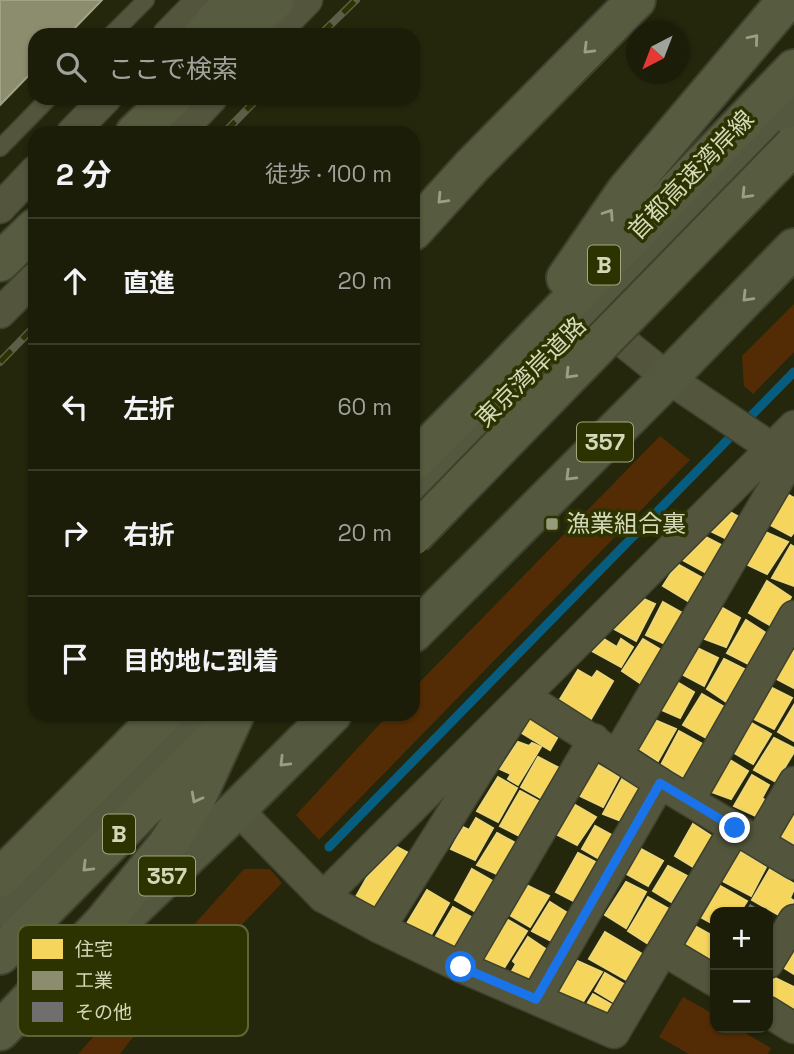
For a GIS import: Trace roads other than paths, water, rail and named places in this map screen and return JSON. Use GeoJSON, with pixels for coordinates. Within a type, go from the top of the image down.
{"type":"FeatureCollection","features":[{"type":"Feature","properties":{"kind":"highway"},"geometry":{"type":"LineString","coordinates":[[209,28],[234,0]]}},
{"type":"Feature","properties":{"kind":"highway"},"geometry":{"type":"LineString","coordinates":[[245,28],[275,0]]}},
{"type":"Feature","properties":{"kind":"highway"},"geometry":{"type":"LineString","coordinates":[[420,224],[472,166],[636,0]]}},
{"type":"Feature","properties":{"kind":"highway"},"geometry":{"type":"LineString","coordinates":[[502,372],[626,191],[787,0]]}},
{"type":"Feature","properties":{"kind":"highway","name":"首都高速湾岸線"},"geometry":{"type":"LineString","coordinates":[[420,455],[794,69]]}},
{"type":"Feature","properties":{"kind":"highway","name":"東京湾岸道路"},"geometry":{"type":"LineString","coordinates":[[420,483],[794,103]]}},
{"type":"Feature","properties":{"kind":"highway"},"geometry":{"type":"LineString","coordinates":[[122,126],[141,105]]}},
{"type":"Feature","properties":{"kind":"highway"},"geometry":{"type":"LineString","coordinates":[[142,126],[165,105]]}},
{"type":"Feature","properties":{"kind":"highway","name":"B"},"geometry":{"type":"LineString","coordinates":[[420,529],[794,145]]}},
{"type":"Feature","properties":{"kind":"highway","name":"357"},"geometry":{"type":"LineString","coordinates":[[420,626],[794,248]]}},
{"type":"Feature","properties":{"kind":"highway","name":"B"},"geometry":{"type":"LineString","coordinates":[[0,878],[156,721]]}},
{"type":"Feature","properties":{"kind":"highway"},"geometry":{"type":"LineString","coordinates":[[0,908],[184,721]]}},
{"type":"Feature","properties":{"kind":"highway","name":"B"},"geometry":{"type":"LineString","coordinates":[[30,925],[230,721]]}},
{"type":"Feature","properties":{"kind":"highway"},"geometry":{"type":"LineString","coordinates":[[101,925],[167,845],[195,801],[234,721]]}},
{"type":"Feature","properties":{"kind":"highway","name":"357"},"geometry":{"type":"LineString","coordinates":[[114,925],[325,721]]}},
{"type":"Feature","properties":{"kind":"highway","name":"B"},"geometry":{"type":"LineString","coordinates":[[0,955],[18,937]]}},
{"type":"Feature","properties":{"kind":"highway"},"geometry":{"type":"LineString","coordinates":[[0,1033],[18,1014]]}},
{"type":"Feature","properties":{"kind":"highway","name":"357"},"geometry":{"type":"LineString","coordinates":[[0,1033],[18,1016]]}},
{"type":"Feature","properties":{"kind":"street"},"geometry":{"type":"LineString","coordinates":[[174,28],[202,0]]}},
{"type":"Feature","properties":{"kind":"street"},"geometry":{"type":"LineString","coordinates":[[280,28],[307,0]]}},
{"type":"Feature","properties":{"kind":"street"},"geometry":{"type":"LineString","coordinates":[[79,126],[99,105]]}},
{"type":"Feature","properties":{"kind":"street"},"geometry":{"type":"LineString","coordinates":[[185,126],[205,105]]}},
{"type":"Feature","properties":{"kind":"street"},"geometry":{"type":"LineString","coordinates":[[0,208],[28,178]]}},
{"type":"Feature","properties":{"kind":"street"},"geometry":{"type":"LineString","coordinates":[[0,313],[28,285]]}},
{"type":"Feature","properties":{"kind":"street"},"geometry":{"type":"LineString","coordinates":[[589,314],[668,378],[785,457]]}},
{"type":"Feature","properties":{"kind":"street"},"geometry":{"type":"LineString","coordinates":[[461,967],[605,747],[785,457],[794,426]]}},
{"type":"Feature","properties":{"kind":"street"},"geometry":{"type":"LineString","coordinates":[[323,897],[525,697],[785,457]]}},
{"type":"Feature","properties":{"kind":"street"},"geometry":{"type":"LineString","coordinates":[[689,800],[794,615]]}},
{"type":"Feature","properties":{"kind":"street"},"geometry":{"type":"LineString","coordinates":[[525,697],[794,864]]}},
{"type":"Feature","properties":{"kind":"street"},"geometry":{"type":"LineString","coordinates":[[380,928],[525,697]]}},
{"type":"Feature","properties":{"kind":"street"},"geometry":{"type":"LineString","coordinates":[[237,809],[323,897],[461,967],[614,1033],[663,950],[747,835],[794,782]]}},
{"type":"Feature","properties":{"kind":"street"},"geometry":{"type":"LineString","coordinates":[[536,999],[660,783]]}},
{"type":"Feature","properties":{"kind":"street"},"geometry":{"type":"LineString","coordinates":[[773,955],[794,920]]}},
{"type":"Feature","properties":{"kind":"street"},"geometry":{"type":"LineString","coordinates":[[663,950],[710,978]]}},
{"type":"Feature","properties":{"kind":"street"},"geometry":{"type":"LineString","coordinates":[[773,1015],[794,1028]]}},
{"type":"Feature","properties":{"kind":"lane"},"geometry":{"type":"LineString","coordinates":[[118,28],[146,0]]}},
{"type":"Feature","properties":{"kind":"lane"},"geometry":{"type":"LineString","coordinates":[[0,148],[42,105]]}},
{"type":"Feature","properties":{"kind":"waterway"},"geometry":{"type":"LineString","coordinates":[[329,847],[794,372]]}},
{"type":"Feature","properties":{"kind":"railway"},"geometry":{"type":"LineString","coordinates":[[327,28],[356,0]]}},
{"type":"Feature","properties":{"kind":"railway"},"geometry":{"type":"LineString","coordinates":[[231,126],[251,105]]}},
{"type":"Feature","properties":{"kind":"railway"},"geometry":{"type":"LineString","coordinates":[[0,362],[28,333]]}},
{"type":"Feature","properties":{"kind":"place","name":"漁業組合裏"},"geometry":{"type":"Point","coordinates":[552,524]}}]}
